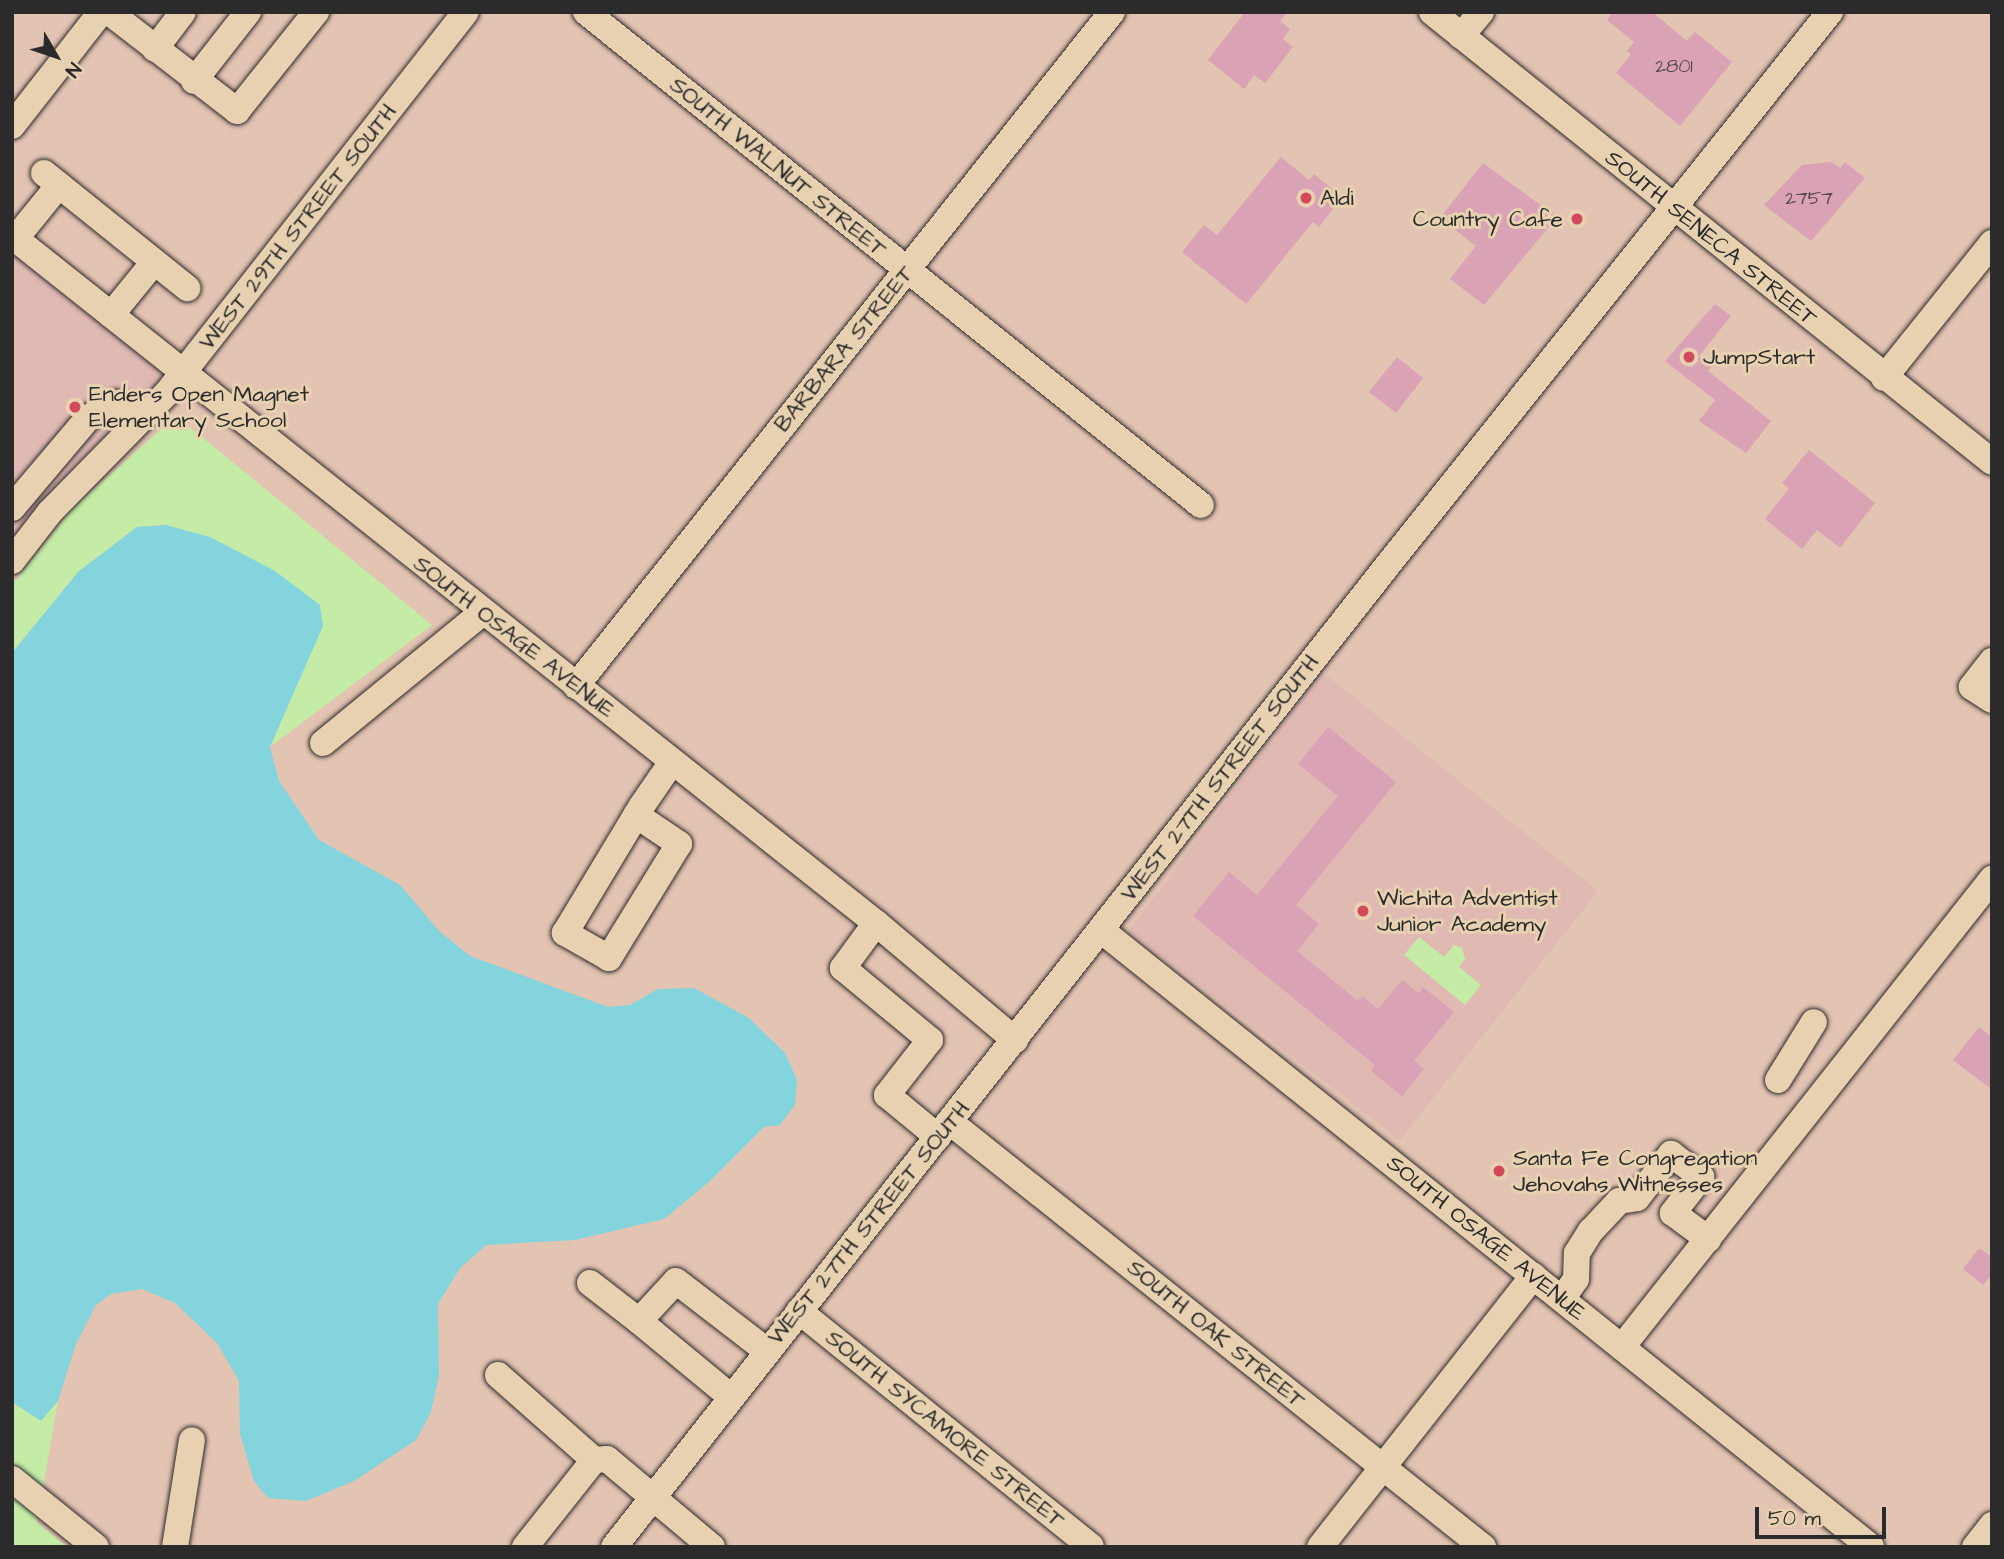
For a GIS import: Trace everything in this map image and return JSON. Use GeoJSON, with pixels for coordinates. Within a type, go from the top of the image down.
{"type":"FeatureCollection","features":[{"type":"Feature","properties":{"kind":"street"},"geometry":{"type":"LineString","coordinates":[[12,126],[101,12]]}},
{"type":"Feature","properties":{"kind":"street"},"geometry":{"type":"LineString","coordinates":[[109,12],[194,81],[237,111],[316,12]]}},
{"type":"Feature","properties":{"kind":"street"},"geometry":{"type":"LineString","coordinates":[[155,49],[183,12]]}},
{"type":"Feature","properties":{"kind":"street"},"geometry":{"type":"LineString","coordinates":[[194,81],[248,12]]}},
{"type":"Feature","properties":{"kind":"street","name":"WEST 29TH STREET SOUTH"},"geometry":{"type":"LineString","coordinates":[[12,561],[60,502],[148,413],[183,373],[466,12]]}},
{"type":"Feature","properties":{"kind":"street","name":"SOUTH WALNUT STREET"},"geometry":{"type":"LineString","coordinates":[[586,12],[1201,505]]}},
{"type":"Feature","properties":{"kind":"street","name":"BARBARA STREET"},"geometry":{"type":"LineString","coordinates":[[576,686],[1112,12]]}},
{"type":"Feature","properties":{"kind":"street","name":"SOUTH SENECA STREET"},"geometry":{"type":"LineString","coordinates":[[1432,12],[1884,378],[1992,462]]}},
{"type":"Feature","properties":{"kind":"street"},"geometry":{"type":"LineString","coordinates":[[1461,36],[1481,12]]}},
{"type":"Feature","properties":{"kind":"street","name":"WEST 27TH STREET SOUTH"},"geometry":{"type":"LineString","coordinates":[[614,1547],[1830,12]]}},
{"type":"Feature","properties":{"kind":"street"},"geometry":{"type":"LineString","coordinates":[[14,237],[51,179],[187,288]]}},
{"type":"Feature","properties":{"kind":"street","name":"SOUTH OSAGE AVENUE"},"geometry":{"type":"LineString","coordinates":[[14,237],[876,923],[1015,1040]]}},
{"type":"Feature","properties":{"kind":"street"},"geometry":{"type":"LineString","coordinates":[[1884,378],[1992,243]]}},
{"type":"Feature","properties":{"kind":"street"},"geometry":{"type":"LineString","coordinates":[[111,315],[154,262]]}},
{"type":"Feature","properties":{"kind":"street"},"geometry":{"type":"LineString","coordinates":[[12,509],[89,417],[116,403],[148,413]]}},
{"type":"Feature","properties":{"kind":"street"},"geometry":{"type":"LineString","coordinates":[[36,481],[60,502]]}},
{"type":"Feature","properties":{"kind":"street"},"geometry":{"type":"LineString","coordinates":[[323,743],[482,612]]}},
{"type":"Feature","properties":{"kind":"street"},"geometry":{"type":"LineString","coordinates":[[1992,661],[1972,687],[1992,700]]}},
{"type":"Feature","properties":{"kind":"street"},"geometry":{"type":"LineString","coordinates":[[636,815],[680,844],[609,958],[565,933],[636,815],[672,762]]}},
{"type":"Feature","properties":{"kind":"street"},"geometry":{"type":"LineString","coordinates":[[1622,1347],[1992,879]]}},
{"type":"Feature","properties":{"kind":"street","name":"SOUTH OAK STREET"},"geometry":{"type":"LineString","coordinates":[[876,923],[843,968],[930,1040],[887,1095],[944,1129],[1483,1547]]}},
{"type":"Feature","properties":{"kind":"street","name":"SOUTH OSAGE AVENUE"},"geometry":{"type":"LineString","coordinates":[[1101,930],[1871,1547]]}},
{"type":"Feature","properties":{"kind":"street"},"geometry":{"type":"LineString","coordinates":[[1778,1080],[1814,1022]]}},
{"type":"Feature","properties":{"kind":"street"},"geometry":{"type":"LineString","coordinates":[[1794,1058],[1829,1086]]}},
{"type":"Feature","properties":{"kind":"street"},"geometry":{"type":"LineString","coordinates":[[1562,1299],[1576,1279],[1581,1244],[1611,1208],[1637,1198],[1671,1154],[1701,1177],[1666,1220],[1637,1198]]}},
{"type":"Feature","properties":{"kind":"street"},"geometry":{"type":"LineString","coordinates":[[1673,1213],[1708,1239]]}},
{"type":"Feature","properties":{"kind":"street"},"geometry":{"type":"LineString","coordinates":[[1320,1547],[1533,1276]]}},
{"type":"Feature","properties":{"kind":"street"},"geometry":{"type":"LineString","coordinates":[[639,1321],[676,1281],[767,1352]]}},
{"type":"Feature","properties":{"kind":"street"},"geometry":{"type":"LineString","coordinates":[[590,1283],[731,1397]]}},
{"type":"Feature","properties":{"kind":"street","name":"SOUTH SYCAMORE STREET"},"geometry":{"type":"LineString","coordinates":[[799,1311],[1091,1547]]}},
{"type":"Feature","properties":{"kind":"street"},"geometry":{"type":"LineString","coordinates":[[498,1375],[594,1460],[607,1459],[712,1547]]}},
{"type":"Feature","properties":{"kind":"street"},"geometry":{"type":"LineString","coordinates":[[175,1547],[192,1440]]}},
{"type":"Feature","properties":{"kind":"street"},"geometry":{"type":"LineString","coordinates":[[525,1547],[594,1460]]}},
{"type":"Feature","properties":{"kind":"street"},"geometry":{"type":"LineString","coordinates":[[12,1479],[96,1547]]}},
{"type":"Feature","properties":{"kind":"street"},"geometry":{"type":"LineString","coordinates":[[1975,1547],[1992,1525]]}},
{"type":"Feature","properties":{"kind":"shaded area","name":"Enders Open Magnet Elementary School"},"geometry":{"type":"Polygon","coordinates":[[[12,248],[158,367],[160,380],[82,459],[12,540],[12,248]]]}},
{"type":"Feature","properties":{"kind":"shaded area","name":"Wichita Adventist Junior Academy"},"geometry":{"type":"Polygon","coordinates":[[[1322,672],[1598,891],[1400,1140],[1129,931],[1322,672]]]}},
{"type":"Feature","properties":{"kind":"green space"},"geometry":{"type":"Polygon","coordinates":[[[176,416],[432,625],[270,747],[294,688],[166,525],[137,527],[78,572],[12,653],[12,585],[72,509],[176,416]]]}},
{"type":"Feature","properties":{"kind":"green space"},"geometry":{"type":"Polygon","coordinates":[[[1419,937],[1444,957],[1454,945],[1462,948],[1465,959],[1459,967],[1481,985],[1465,1005],[1404,955],[1419,937]]]}},
{"type":"Feature","properties":{"kind":"green space"},"geometry":{"type":"Polygon","coordinates":[[[58,1401],[37,1522],[67,1547],[12,1547],[12,1402],[41,1420],[58,1401]]]}},
{"type":"Feature","properties":{"kind":"water"},"geometry":{"type":"Polygon","coordinates":[[[166,525],[210,537],[275,571],[320,605],[323,626],[270,747],[279,781],[319,840],[400,885],[439,931],[470,956],[608,1007],[630,1005],[658,989],[694,988],[749,1018],[785,1053],[797,1080],[795,1105],[780,1125],[764,1127],[710,1181],[664,1219],[575,1240],[486,1245],[460,1268],[438,1304],[439,1376],[431,1412],[416,1440],[354,1481],[306,1501],[268,1498],[254,1481],[240,1434],[239,1381],[217,1343],[175,1303],[142,1289],[111,1294],[96,1305],[76,1344],[58,1401],[41,1421],[12,1402],[12,653],[78,572],[137,527],[166,525]]]}},
{"type":"Feature","properties":{"kind":"building"},"geometry":{"type":"Polygon","coordinates":[[[1245,12],[1287,12],[1280,21],[1290,29],[1283,39],[1293,47],[1265,83],[1254,75],[1244,89],[1208,60],[1245,12]]]}},
{"type":"Feature","properties":{"kind":"building"},"geometry":{"type":"Polygon","coordinates":[[[1613,12],[1652,12],[1687,41],[1695,32],[1732,62],[1680,126],[1616,73],[1631,54],[1627,51],[1634,42],[1607,20],[1613,12]]]}},
{"type":"Feature","properties":{"kind":"building"},"geometry":{"type":"Polygon","coordinates":[[[1281,157],[1309,180],[1314,174],[1342,197],[1319,227],[1313,222],[1246,304],[1182,252],[1204,225],[1217,235],[1281,157]]]}},
{"type":"Feature","properties":{"kind":"building"},"geometry":{"type":"Polygon","coordinates":[[[1832,162],[1840,168],[1845,162],[1865,178],[1811,241],[1764,205],[1802,165],[1832,162]]]}},
{"type":"Feature","properties":{"kind":"building"},"geometry":{"type":"Polygon","coordinates":[[[1483,163],[1557,217],[1484,305],[1450,279],[1476,246],[1440,218],[1483,163]]]}},
{"type":"Feature","properties":{"kind":"building"},"geometry":{"type":"Polygon","coordinates":[[[1715,304],[1731,316],[1699,356],[1712,366],[1708,371],[1771,421],[1746,453],[1699,421],[1715,400],[1665,361],[1715,304]]]}},
{"type":"Feature","properties":{"kind":"building"},"geometry":{"type":"Polygon","coordinates":[[[1397,357],[1423,378],[1396,413],[1369,392],[1397,357]]]}},
{"type":"Feature","properties":{"kind":"building"},"geometry":{"type":"Polygon","coordinates":[[[1809,450],[1875,503],[1840,548],[1817,530],[1802,549],[1765,519],[1789,488],[1782,483],[1809,450]]]}},
{"type":"Feature","properties":{"kind":"building"},"geometry":{"type":"Polygon","coordinates":[[[1328,727],[1396,782],[1296,905],[1319,924],[1297,951],[1358,1001],[1362,996],[1378,1009],[1402,980],[1419,993],[1423,987],[1454,1012],[1414,1061],[1424,1069],[1402,1096],[1371,1071],[1375,1065],[1193,916],[1229,872],[1257,895],[1338,796],[1298,764],[1328,727]]]}},
{"type":"Feature","properties":{"kind":"building"},"geometry":{"type":"Polygon","coordinates":[[[1979,1027],[1992,1037],[1992,1090],[1953,1060],[1979,1027]]]}},
{"type":"Feature","properties":{"kind":"building"},"geometry":{"type":"Polygon","coordinates":[[[1979,1248],[1992,1257],[1992,1274],[1983,1285],[1963,1269],[1979,1248]]]}},
{"type":"Feature","properties":{"kind":"place","name":"Aldi"},"geometry":{"type":"Point","coordinates":[1306,198]}},
{"type":"Feature","properties":{"kind":"place","name":"Country Cafe"},"geometry":{"type":"Point","coordinates":[1577,219]}},
{"type":"Feature","properties":{"kind":"place","name":"JumpStart"},"geometry":{"type":"Point","coordinates":[1689,357]}},
{"type":"Feature","properties":{"kind":"place","name":"Enders Open Magnet Elementary School"},"geometry":{"type":"Point","coordinates":[75,407]}},
{"type":"Feature","properties":{"kind":"place","name":"Wichita Adventist Junior Academy"},"geometry":{"type":"Point","coordinates":[1363,911]}},
{"type":"Feature","properties":{"kind":"place","name":"Santa Fe Congregation Jehovahs Witnesses"},"geometry":{"type":"Point","coordinates":[1499,1171]}}]}
